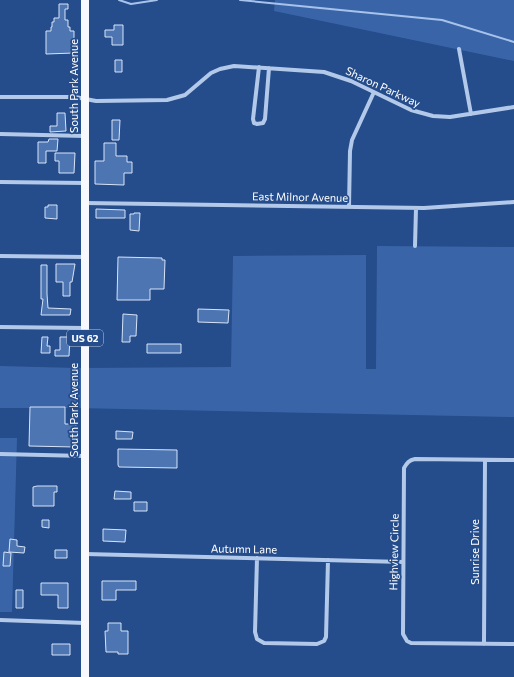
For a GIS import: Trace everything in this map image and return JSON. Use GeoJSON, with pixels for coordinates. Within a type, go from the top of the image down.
{"type":"FeatureCollection","features":[{"type":"Feature","properties":{"kind":"main road","name":"South Park Avenue"},"geometry":{"type":"LineString","coordinates":[[85,0],[85,677]]}},
{"type":"Feature","properties":{"kind":"street"},"geometry":{"type":"LineString","coordinates":[[459,49],[471,114]]}},
{"type":"Feature","properties":{"kind":"street","name":"Sharon Parkway"},"geometry":{"type":"LineString","coordinates":[[0,97],[75,97],[96,101],[167,100],[177,98],[192,90],[204,78],[220,69],[234,66],[324,72],[338,76],[422,114],[442,117],[514,107]]}},
{"type":"Feature","properties":{"kind":"street"},"geometry":{"type":"LineString","coordinates":[[259,67],[253,119],[254,123],[258,124],[263,123],[265,119],[269,68]]}},
{"type":"Feature","properties":{"kind":"street"},"geometry":{"type":"LineString","coordinates":[[349,206],[350,151],[352,140],[374,92]]}},
{"type":"Feature","properties":{"kind":"street"},"geometry":{"type":"LineString","coordinates":[[0,134],[85,136]]}},
{"type":"Feature","properties":{"kind":"street"},"geometry":{"type":"LineString","coordinates":[[0,182],[85,183]]}},
{"type":"Feature","properties":{"kind":"street","name":"East Milnor Avenue"},"geometry":{"type":"LineString","coordinates":[[85,203],[416,208],[514,202]]}},
{"type":"Feature","properties":{"kind":"street"},"geometry":{"type":"LineString","coordinates":[[415,246],[416,208]]}},
{"type":"Feature","properties":{"kind":"street"},"geometry":{"type":"LineString","coordinates":[[0,256],[85,257]]}},
{"type":"Feature","properties":{"kind":"street"},"geometry":{"type":"LineString","coordinates":[[0,327],[85,328]]}},
{"type":"Feature","properties":{"kind":"street"},"geometry":{"type":"LineString","coordinates":[[0,454],[85,456]]}},
{"type":"Feature","properties":{"kind":"street","name":"Highview Circle"},"geometry":{"type":"LineString","coordinates":[[514,460],[415,459],[409,461],[404,468],[403,562],[403,634],[407,641],[411,643],[514,644]]}},
{"type":"Feature","properties":{"kind":"street","name":"Sunrise Drive"},"geometry":{"type":"LineString","coordinates":[[484,644],[485,460]]}},
{"type":"Feature","properties":{"kind":"street","name":"Autumn Lane"},"geometry":{"type":"LineString","coordinates":[[85,554],[403,562]]}},
{"type":"Feature","properties":{"kind":"street"},"geometry":{"type":"LineString","coordinates":[[257,558],[255,632],[257,639],[264,643],[317,644],[324,641],[326,637],[328,560]]}},
{"type":"Feature","properties":{"kind":"street"},"geometry":{"type":"LineString","coordinates":[[0,620],[85,622]]}},
{"type":"Feature","properties":{"kind":"shaded area"},"geometry":{"type":"Polygon","coordinates":[[[275,0],[514,0],[514,61],[274,11],[275,0]]]}},
{"type":"Feature","properties":{"kind":"shaded area"},"geometry":{"type":"Polygon","coordinates":[[[377,246],[514,247],[514,417],[76,408],[0,408],[0,366],[77,368],[231,367],[233,256],[366,255],[366,369],[376,369],[377,246]]]}},
{"type":"Feature","properties":{"kind":"shaded area"},"geometry":{"type":"Polygon","coordinates":[[[0,438],[17,438],[12,612],[0,612],[0,438]]]}},
{"type":"Feature","properties":{"kind":"building"},"geometry":{"type":"Polygon","coordinates":[[[59,4],[68,4],[68,9],[65,9],[65,20],[68,20],[68,27],[70,27],[70,31],[74,31],[74,53],[46,54],[46,31],[51,31],[54,18],[59,18],[59,4]]]}},
{"type":"Feature","properties":{"kind":"building"},"geometry":{"type":"Polygon","coordinates":[[[114,25],[123,25],[123,45],[112,45],[112,37],[105,37],[105,30],[114,30],[114,25]]]}},
{"type":"Feature","properties":{"kind":"building"},"geometry":{"type":"Polygon","coordinates":[[[115,60],[122,60],[122,72],[115,72],[115,60]]]}},
{"type":"Feature","properties":{"kind":"building"},"geometry":{"type":"Polygon","coordinates":[[[57,113],[65,113],[66,131],[50,132],[50,126],[57,126],[57,113]]]}},
{"type":"Feature","properties":{"kind":"building"},"geometry":{"type":"Polygon","coordinates":[[[112,120],[120,120],[119,140],[112,140],[112,120]]]}},
{"type":"Feature","properties":{"kind":"building"},"geometry":{"type":"Polygon","coordinates":[[[49,139],[58,139],[57,151],[46,151],[46,163],[38,163],[38,142],[48,142],[49,139]]]}},
{"type":"Feature","properties":{"kind":"building"},"geometry":{"type":"Polygon","coordinates":[[[104,143],[116,143],[116,156],[127,156],[127,162],[132,162],[132,173],[124,173],[124,185],[95,184],[95,161],[104,161],[104,143]]]}},
{"type":"Feature","properties":{"kind":"building"},"geometry":{"type":"Polygon","coordinates":[[[55,153],[75,153],[74,173],[59,173],[59,161],[55,161],[55,153]]]}},
{"type":"Feature","properties":{"kind":"building"},"geometry":{"type":"Polygon","coordinates":[[[48,205],[57,205],[57,219],[45,218],[45,207],[48,207],[48,205]]]}},
{"type":"Feature","properties":{"kind":"building"},"geometry":{"type":"Polygon","coordinates":[[[96,209],[125,210],[125,218],[96,218],[96,209]]]}},
{"type":"Feature","properties":{"kind":"building"},"geometry":{"type":"Polygon","coordinates":[[[140,213],[139,231],[130,230],[130,214],[140,213]]]}},
{"type":"Feature","properties":{"kind":"building"},"geometry":{"type":"Polygon","coordinates":[[[118,257],[162,258],[162,260],[165,260],[164,289],[150,289],[150,300],[117,300],[118,257]]]}},
{"type":"Feature","properties":{"kind":"building"},"geometry":{"type":"Polygon","coordinates":[[[56,264],[75,264],[72,282],[70,282],[70,296],[63,296],[63,282],[56,282],[56,264]]]}},
{"type":"Feature","properties":{"kind":"building"},"geometry":{"type":"Polygon","coordinates":[[[41,265],[47,265],[48,308],[71,309],[70,315],[41,315],[43,299],[41,299],[41,265]]]}},
{"type":"Feature","properties":{"kind":"building"},"geometry":{"type":"Polygon","coordinates":[[[198,309],[229,310],[228,323],[198,322],[198,309]]]}},
{"type":"Feature","properties":{"kind":"building"},"geometry":{"type":"Polygon","coordinates":[[[123,314],[137,315],[136,336],[130,336],[130,342],[122,342],[123,314]]]}},
{"type":"Feature","properties":{"kind":"building"},"geometry":{"type":"Polygon","coordinates":[[[42,337],[48,337],[47,346],[50,346],[50,353],[41,353],[42,337]]]}},
{"type":"Feature","properties":{"kind":"building"},"geometry":{"type":"Polygon","coordinates":[[[60,337],[70,337],[69,356],[55,356],[55,350],[60,350],[60,337]]]}},
{"type":"Feature","properties":{"kind":"building"},"geometry":{"type":"Polygon","coordinates":[[[147,344],[181,344],[181,353],[147,353],[147,344]]]}},
{"type":"Feature","properties":{"kind":"building"},"geometry":{"type":"Polygon","coordinates":[[[30,407],[65,407],[65,424],[76,424],[75,447],[29,446],[30,407]]]}},
{"type":"Feature","properties":{"kind":"building"},"geometry":{"type":"Polygon","coordinates":[[[116,431],[133,432],[132,439],[116,439],[116,431]]]}},
{"type":"Feature","properties":{"kind":"building"},"geometry":{"type":"Polygon","coordinates":[[[118,449],[177,450],[177,468],[119,467],[118,449]]]}},
{"type":"Feature","properties":{"kind":"building"},"geometry":{"type":"Polygon","coordinates":[[[57,486],[57,492],[54,492],[54,506],[33,506],[33,487],[57,486]]]}},
{"type":"Feature","properties":{"kind":"building"},"geometry":{"type":"Polygon","coordinates":[[[115,491],[131,492],[131,499],[114,499],[115,491]]]}},
{"type":"Feature","properties":{"kind":"building"},"geometry":{"type":"Polygon","coordinates":[[[134,502],[147,502],[147,511],[134,511],[134,502]]]}},
{"type":"Feature","properties":{"kind":"building"},"geometry":{"type":"Polygon","coordinates":[[[42,520],[49,520],[49,528],[42,527],[42,520]]]}},
{"type":"Feature","properties":{"kind":"building"},"geometry":{"type":"Polygon","coordinates":[[[103,529],[126,530],[125,542],[103,541],[103,529]]]}},
{"type":"Feature","properties":{"kind":"building"},"geometry":{"type":"Polygon","coordinates":[[[10,539],[17,540],[17,546],[25,547],[24,553],[9,552],[10,539]]]}},
{"type":"Feature","properties":{"kind":"building"},"geometry":{"type":"Polygon","coordinates":[[[55,550],[67,550],[67,558],[55,558],[55,550]]]}},
{"type":"Feature","properties":{"kind":"building"},"geometry":{"type":"Polygon","coordinates":[[[4,552],[11,553],[10,566],[3,566],[4,552]]]}},
{"type":"Feature","properties":{"kind":"building"},"geometry":{"type":"Polygon","coordinates":[[[102,581],[136,581],[136,590],[116,590],[116,600],[102,600],[102,581]]]}},
{"type":"Feature","properties":{"kind":"building"},"geometry":{"type":"Polygon","coordinates":[[[41,583],[68,583],[68,608],[58,608],[58,595],[41,595],[41,583]]]}},
{"type":"Feature","properties":{"kind":"building"},"geometry":{"type":"Polygon","coordinates":[[[16,590],[23,590],[23,608],[16,608],[16,590]]]}},
{"type":"Feature","properties":{"kind":"building"},"geometry":{"type":"Polygon","coordinates":[[[108,623],[121,623],[121,631],[128,631],[128,654],[106,652],[105,631],[108,631],[108,623]]]}},
{"type":"Feature","properties":{"kind":"building"},"geometry":{"type":"Polygon","coordinates":[[[52,644],[70,644],[70,655],[52,655],[52,644]]]}},
{"type":"Feature","properties":{"kind":"waterway"},"geometry":{"type":"LineString","coordinates":[[119,0],[131,4],[157,0]]}},
{"type":"Feature","properties":{"kind":"waterway"},"geometry":{"type":"LineString","coordinates":[[240,0],[442,20],[514,42]]}}]}
